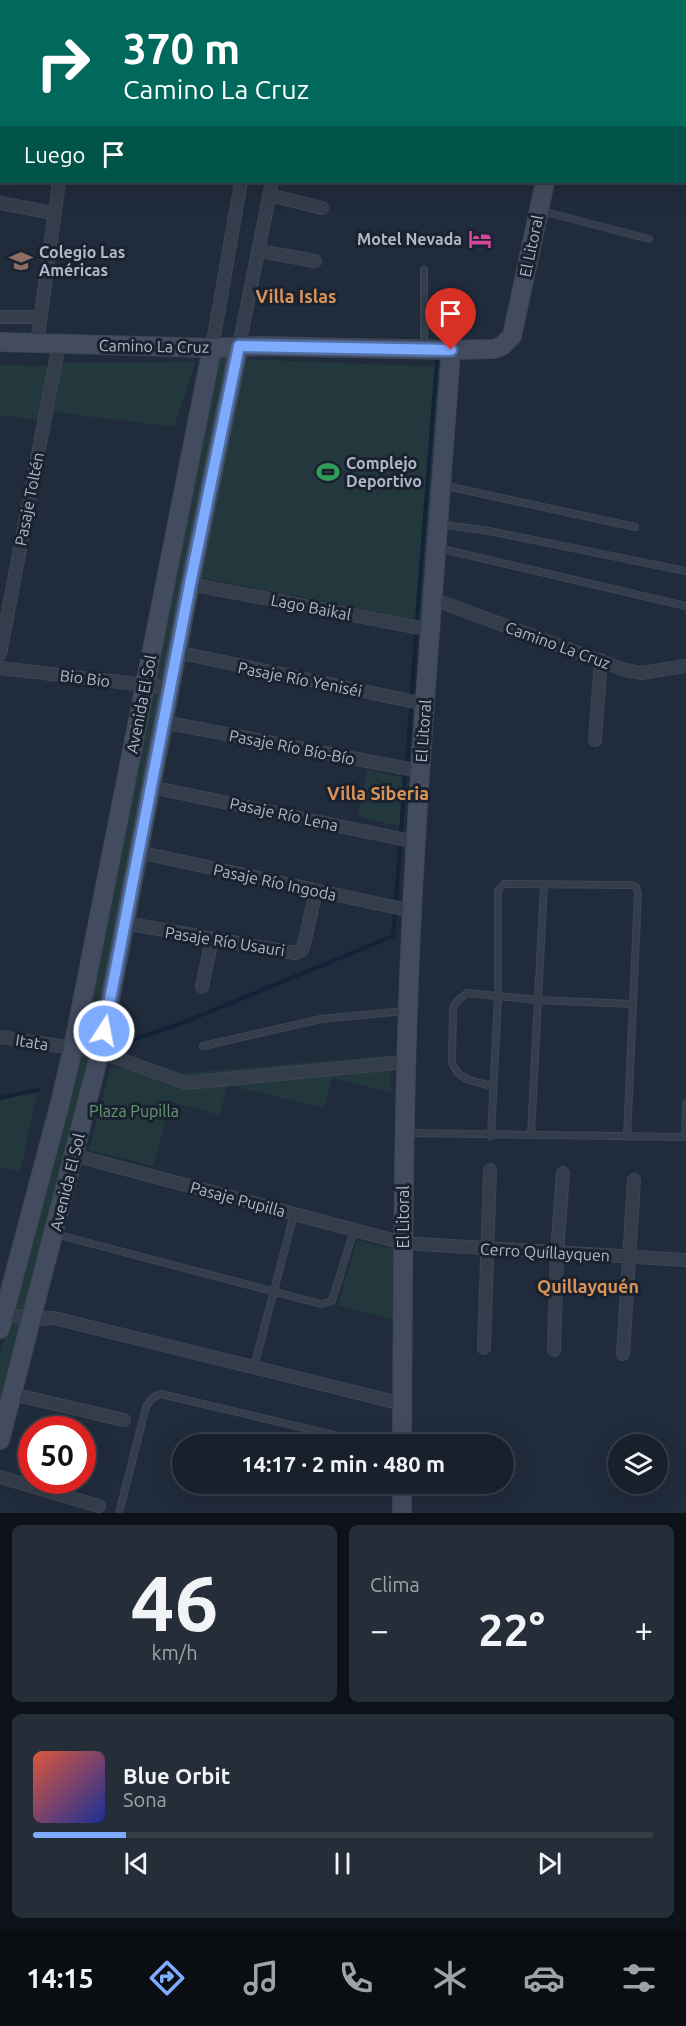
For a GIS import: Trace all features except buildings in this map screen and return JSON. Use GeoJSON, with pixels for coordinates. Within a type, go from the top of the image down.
{"type":"FeatureCollection","features":[{"type":"Feature","properties":{"kind":"main road","name":"El Litoral"},"geometry":{"type":"LineString","coordinates":[[402,1434],[404,1133],[412,911],[451,350],[495,349],[502,346],[512,336],[545,183]]}},
{"type":"Feature","properties":{"kind":"main road","name":"Camino La Cruz"},"geometry":{"type":"LineString","coordinates":[[0,342],[212,348],[239,346],[451,350]]}},
{"type":"Feature","properties":{"kind":"main road","name":"Avenida El Sol"},"geometry":{"type":"LineString","coordinates":[[0,1440],[100,1052],[176,652],[239,346]]}},
{"type":"Feature","properties":{"kind":"main road","name":"Avenida El Sol"},"geometry":{"type":"LineString","coordinates":[[2,1321],[73,1048],[212,348]]}},
{"type":"Feature","properties":{"kind":"main road"},"geometry":{"type":"LineString","coordinates":[[402,1494],[402,1513]]}},
{"type":"Feature","properties":{"kind":"street"},"geometry":{"type":"LineString","coordinates":[[37,343],[59,183]]}},
{"type":"Feature","properties":{"kind":"street","name":"Avenida El Sol"},"geometry":{"type":"LineString","coordinates":[[212,348],[241,183]]}},
{"type":"Feature","properties":{"kind":"street","name":"Avenida El Sol"},"geometry":{"type":"LineString","coordinates":[[239,346],[272,183]]}},
{"type":"Feature","properties":{"kind":"street"},"geometry":{"type":"LineString","coordinates":[[269,195],[322,208]]}},
{"type":"Feature","properties":{"kind":"street"},"geometry":{"type":"LineString","coordinates":[[0,203],[53,213]]}},
{"type":"Feature","properties":{"kind":"street"},"geometry":{"type":"LineString","coordinates":[[259,250],[315,261]]}},
{"type":"Feature","properties":{"kind":"street"},"geometry":{"type":"LineString","coordinates":[[0,317],[40,317]]}},
{"type":"Feature","properties":{"kind":"street","name":"Pasaje Toltén"},"geometry":{"type":"LineString","coordinates":[[0,654],[59,344]]}},
{"type":"Feature","properties":{"kind":"street","name":"Lago Baikal"},"geometry":{"type":"LineString","coordinates":[[190,584],[431,630]]}},
{"type":"Feature","properties":{"kind":"street","name":"Camino La Cruz"},"geometry":{"type":"LineString","coordinates":[[433,599],[625,670],[642,673],[686,666]]}},
{"type":"Feature","properties":{"kind":"street","name":"Pasaje Río Yeniséi"},"geometry":{"type":"LineString","coordinates":[[176,652],[425,704]]}},
{"type":"Feature","properties":{"kind":"street"},"geometry":{"type":"LineString","coordinates":[[595,740],[601,660]]}},
{"type":"Feature","properties":{"kind":"street","name":"Bio Bio"},"geometry":{"type":"LineString","coordinates":[[0,668],[170,688]]}},
{"type":"Feature","properties":{"kind":"street","name":"Pasaje Río Bío-Bío"},"geometry":{"type":"LineString","coordinates":[[163,722],[420,771]]}},
{"type":"Feature","properties":{"kind":"street","name":"Pasaje Río Lena"},"geometry":{"type":"LineString","coordinates":[[151,787],[416,842]]}},
{"type":"Feature","properties":{"kind":"street","name":"Pasaje Río Ingoda"},"geometry":{"type":"LineString","coordinates":[[138,852],[412,911]]}},
{"type":"Feature","properties":{"kind":"street","name":"Pasaje Río Usauri"},"geometry":{"type":"LineString","coordinates":[[125,923],[295,953],[302,950],[316,891]]}},
{"type":"Feature","properties":{"kind":"street"},"geometry":{"type":"LineString","coordinates":[[202,987],[212,939]]}},
{"type":"Feature","properties":{"kind":"street","name":"Itata"},"geometry":{"type":"LineString","coordinates":[[0,1037],[100,1052],[186,1083],[407,1062]]}},
{"type":"Feature","properties":{"kind":"street","name":"Pasaje Pupilla"},"geometry":{"type":"LineString","coordinates":[[73,1155],[404,1243]]}},
{"type":"Feature","properties":{"kind":"street"},"geometry":{"type":"LineString","coordinates":[[484,1348],[490,1170]]}},
{"type":"Feature","properties":{"kind":"street"},"geometry":{"type":"LineString","coordinates":[[554,1350],[557,1253],[563,1173]]}},
{"type":"Feature","properties":{"kind":"street"},"geometry":{"type":"LineString","coordinates":[[623,1354],[634,1180]]}},
{"type":"Feature","properties":{"kind":"street","name":"Cerro Quíllayquen"},"geometry":{"type":"LineString","coordinates":[[404,1243],[686,1260]]}},
{"type":"Feature","properties":{"kind":"street"},"geometry":{"type":"LineString","coordinates":[[2,1321],[54,1318],[403,1404]]}},
{"type":"Feature","properties":{"kind":"street"},"geometry":{"type":"LineString","coordinates":[[12,1394],[124,1420]]}},
{"type":"Feature","properties":{"kind":"street"},"geometry":{"type":"LineString","coordinates":[[0,1477],[99,1506]]}},
{"type":"Feature","properties":{"kind":"lane"},"geometry":{"type":"LineString","coordinates":[[539,210],[649,239]]}},
{"type":"Feature","properties":{"kind":"lane"},"geometry":{"type":"LineString","coordinates":[[424,270],[424,349]]}},
{"type":"Feature","properties":{"kind":"lane"},"geometry":{"type":"LineString","coordinates":[[441,485],[635,527]]}},
{"type":"Feature","properties":{"kind":"lane"},"geometry":{"type":"LineString","coordinates":[[439,524],[489,531],[686,572]]}},
{"type":"Feature","properties":{"kind":"lane"},"geometry":{"type":"LineString","coordinates":[[437,548],[686,606]]}},
{"type":"Feature","properties":{"kind":"lane"},"geometry":{"type":"LineString","coordinates":[[491,1136],[498,997],[498,890],[504,884],[544,884],[632,885],[638,892],[627,1137]]}},
{"type":"Feature","properties":{"kind":"lane"},"geometry":{"type":"LineString","coordinates":[[531,1134],[544,884]]}},
{"type":"Feature","properties":{"kind":"lane"},"geometry":{"type":"LineString","coordinates":[[493,1086],[462,1078],[452,1063],[452,1016],[457,1001],[467,993],[538,1000],[632,1004]]}},
{"type":"Feature","properties":{"kind":"lane"},"geometry":{"type":"LineString","coordinates":[[203,1046],[321,1019],[409,1010]]}},
{"type":"Feature","properties":{"kind":"lane"},"geometry":{"type":"LineString","coordinates":[[404,1133],[686,1137],[686,1103]]}},
{"type":"Feature","properties":{"kind":"lane"},"geometry":{"type":"LineString","coordinates":[[254,1367],[294,1214]]}},
{"type":"Feature","properties":{"kind":"lane"},"geometry":{"type":"LineString","coordinates":[[54,1234],[321,1304],[332,1301],[354,1230]]}},
{"type":"Feature","properties":{"kind":"lane"},"geometry":{"type":"LineString","coordinates":[[119,1513],[146,1407],[152,1398],[161,1394],[330,1434]]}},
{"type":"Feature","properties":{"kind":"green space"},"geometry":{"type":"Polygon","coordinates":[[[214,356],[228,357],[96,1066],[0,1422],[0,1355],[214,356]]]}},
{"type":"Feature","properties":{"kind":"green space","name":"Complejo Deportivo"},"geometry":{"type":"Polygon","coordinates":[[[243,359],[442,367],[429,622],[198,577],[243,359]]]}},
{"type":"Feature","properties":{"kind":"green space"},"geometry":{"type":"Polygon","coordinates":[[[196,362],[174,427],[53,412],[62,363],[196,362]]]}},
{"type":"Feature","properties":{"kind":"green space"},"geometry":{"type":"Polygon","coordinates":[[[0,365],[48,366],[38,420],[0,415],[0,365]]]}},
{"type":"Feature","properties":{"kind":"green space"},"geometry":{"type":"Polygon","coordinates":[[[367,769],[406,779],[402,827],[358,816],[367,769]]]}},
{"type":"Feature","properties":{"kind":"green space","name":"Plaza Pupilla"},"geometry":{"type":"Polygon","coordinates":[[[392,1055],[391,1092],[332,1078],[324,1108],[227,1085],[220,1115],[171,1102],[153,1166],[89,1150],[111,1066],[166,1075],[392,1055]]]}},
{"type":"Feature","properties":{"kind":"green space"},"geometry":{"type":"Polygon","coordinates":[[[38,1090],[20,1172],[0,1167],[0,1098],[38,1090]]]}},
{"type":"Feature","properties":{"kind":"green space"},"geometry":{"type":"Polygon","coordinates":[[[357,1240],[396,1250],[394,1320],[338,1305],[357,1240]]]}},
{"type":"Feature","properties":{"kind":"waterway"},"geometry":{"type":"LineString","coordinates":[[417,620],[437,360]]}},
{"type":"Feature","properties":{"kind":"waterway"},"geometry":{"type":"LineString","coordinates":[[412,693],[416,635]]}},
{"type":"Feature","properties":{"kind":"waterway"},"geometry":{"type":"LineString","coordinates":[[407,761],[411,709]]}},
{"type":"Feature","properties":{"kind":"waterway"},"geometry":{"type":"LineString","coordinates":[[401,831],[405,776]]}},
{"type":"Feature","properties":{"kind":"waterway"},"geometry":{"type":"LineString","coordinates":[[396,900],[400,847]]}},
{"type":"Feature","properties":{"kind":"waterway"},"geometry":{"type":"LineString","coordinates":[[132,1040],[182,1023],[393,936],[395,915]]}},
{"type":"Feature","properties":{"kind":"waterway"},"geometry":{"type":"LineString","coordinates":[[0,1098],[38,1090]]}},
{"type":"Feature","properties":{"kind":"place","name":"Motel Nevada"},"geometry":{"type":"Point","coordinates":[480,239]}},
{"type":"Feature","properties":{"kind":"place","name":"Colegio Las Américas"},"geometry":{"type":"Point","coordinates":[21,261]}},
{"type":"Feature","properties":{"kind":"place","name":"Complejo Deportivo"},"geometry":{"type":"Point","coordinates":[328,472]}},
{"type":"Feature","properties":{"kind":"district","name":"Villa Islas"},"geometry":{"type":"Point","coordinates":[296,297]}},
{"type":"Feature","properties":{"kind":"district","name":"Villa Siberia"},"geometry":{"type":"Point","coordinates":[378,794]}},
{"type":"Feature","properties":{"kind":"district","name":"Quillayquén"},"geometry":{"type":"Point","coordinates":[588,1287]}},
{"type":"Feature","properties":{"kind":"route"},"geometry":{"type":"LineString","coordinates":[[104,1031],[190,584],[239,346],[451,350]]}}]}
